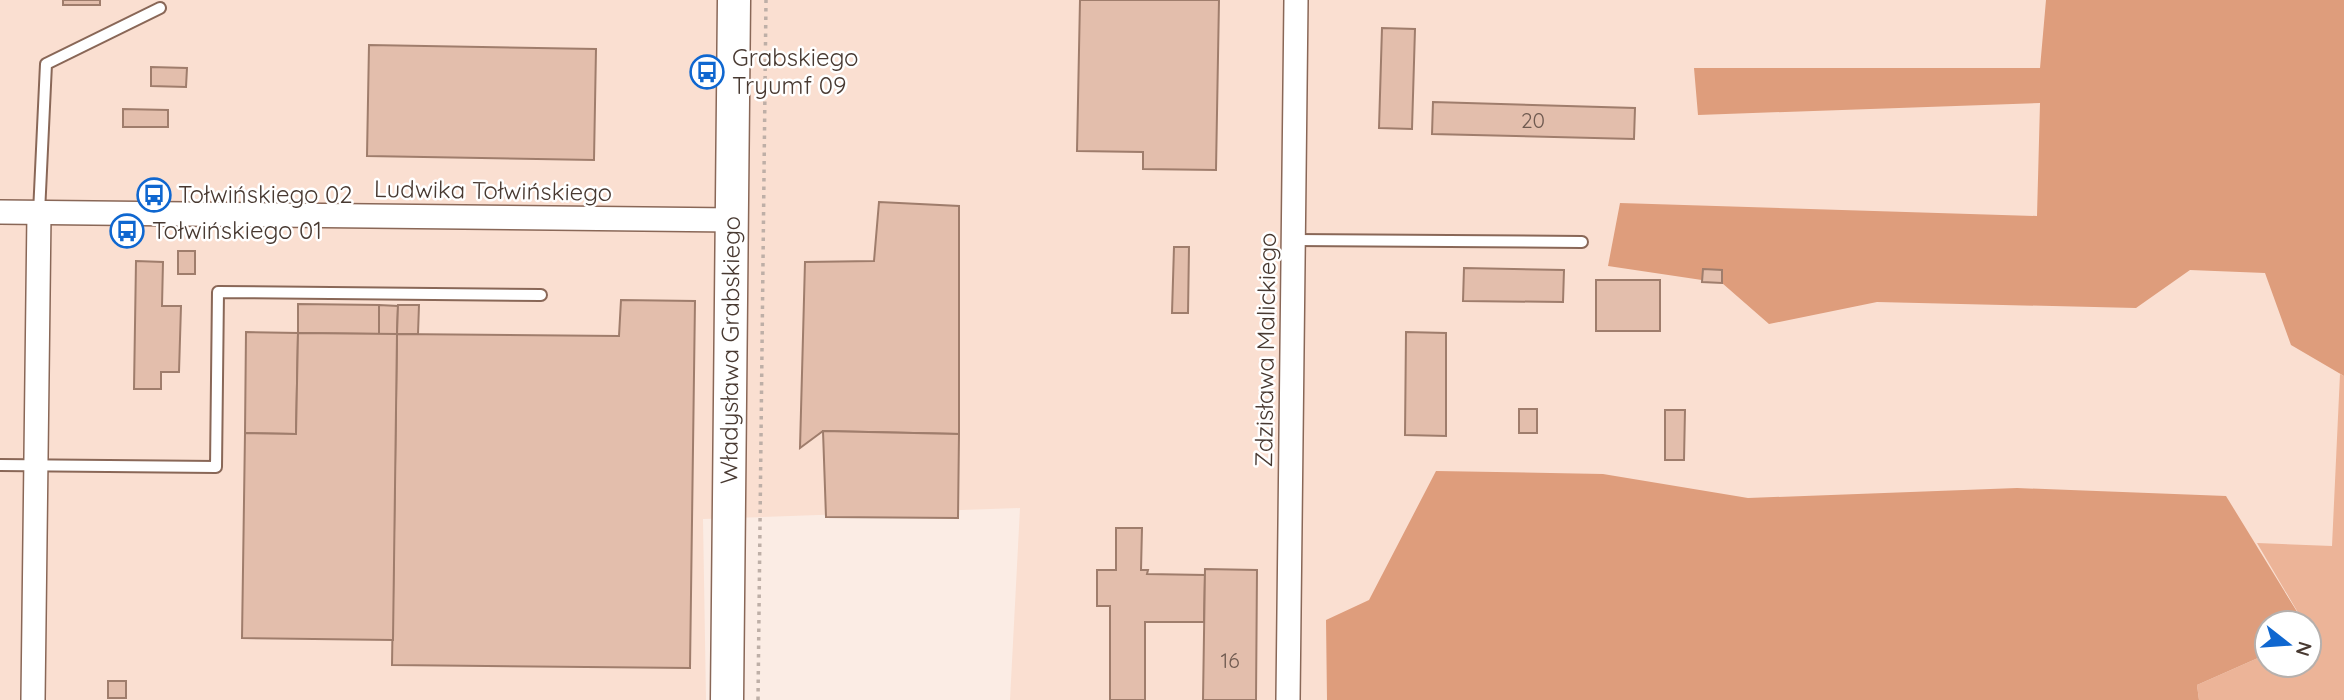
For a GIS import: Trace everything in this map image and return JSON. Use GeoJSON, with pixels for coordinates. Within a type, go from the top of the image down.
{"type":"FeatureCollection","features":[{"type":"Feature","properties":{"kind":"street","name":"Władysława Grabskiego"},"geometry":{"type":"LineString","coordinates":[[727,700],[734,0]]}},
{"type":"Feature","properties":{"kind":"street","name":"Zdzisława Malickiego"},"geometry":{"type":"LineString","coordinates":[[1288,700],[1296,0]]}},
{"type":"Feature","properties":{"kind":"street","name":"Ludwika Tołwińskiego"},"geometry":{"type":"LineString","coordinates":[[0,212],[733,220]]}},
{"type":"Feature","properties":{"kind":"street"},"geometry":{"type":"LineString","coordinates":[[33,700],[39,213]]}},
{"type":"Feature","properties":{"kind":"lane"},"geometry":{"type":"LineString","coordinates":[[39,213],[46,64],[160,8]]}},
{"type":"Feature","properties":{"kind":"lane"},"geometry":{"type":"LineString","coordinates":[[1294,240],[1582,242]]}},
{"type":"Feature","properties":{"kind":"lane"},"geometry":{"type":"LineString","coordinates":[[0,465],[216,467],[218,292],[541,295]]}},
{"type":"Feature","properties":{"kind":"path"},"geometry":{"type":"LineString","coordinates":[[758,700],[766,0]]}},
{"type":"Feature","properties":{"kind":"shaded area"},"geometry":{"type":"Polygon","coordinates":[[[0,0],[2344,0],[2344,567],[2034,700],[1010,700],[1020,508],[703,519],[706,700],[0,700],[0,0]]]}},
{"type":"Feature","properties":{"kind":"shaded area"},"geometry":{"type":"Polygon","coordinates":[[[2046,0],[2344,0],[2344,376],[2291,345],[2265,273],[2190,270],[2136,308],[1877,302],[1769,324],[1722,283],[1608,266],[1620,203],[2037,216],[2040,103],[1698,115],[1694,68],[2040,68],[2046,0]]]}},
{"type":"Feature","properties":{"kind":"shaded area"},"geometry":{"type":"Polygon","coordinates":[[[2340,374],[2344,376],[2344,700],[2199,700],[2197,685],[2253,660],[2253,679],[2323,679],[2323,609],[2296,609],[2257,543],[2332,546],[2340,374]]]}},
{"type":"Feature","properties":{"kind":"shaded area"},"geometry":{"type":"Polygon","coordinates":[[[1436,471],[1603,474],[1748,498],[2017,488],[2226,496],[2295,609],[2253,609],[2253,660],[2197,685],[2199,700],[1327,700],[1326,620],[1369,600],[1436,471]]]}},
{"type":"Feature","properties":{"kind":"building"},"geometry":{"type":"Polygon","coordinates":[[[63,0],[100,0],[100,5],[63,5],[63,0]]]}},
{"type":"Feature","properties":{"kind":"building"},"geometry":{"type":"Polygon","coordinates":[[[1080,0],[1219,0],[1216,170],[1143,169],[1143,152],[1077,151],[1080,0]]]}},
{"type":"Feature","properties":{"kind":"building"},"geometry":{"type":"Polygon","coordinates":[[[1382,28],[1415,29],[1412,129],[1379,128],[1382,28]]]}},
{"type":"Feature","properties":{"kind":"building"},"geometry":{"type":"Polygon","coordinates":[[[369,45],[596,49],[594,160],[367,156],[369,45]]]}},
{"type":"Feature","properties":{"kind":"building"},"geometry":{"type":"Polygon","coordinates":[[[151,67],[187,68],[186,87],[151,86],[151,67]]]}},
{"type":"Feature","properties":{"kind":"building"},"geometry":{"type":"Polygon","coordinates":[[[1433,102],[1635,108],[1634,139],[1432,134],[1433,102]]]}},
{"type":"Feature","properties":{"kind":"building"},"geometry":{"type":"Polygon","coordinates":[[[123,109],[168,110],[168,127],[123,127],[123,109]]]}},
{"type":"Feature","properties":{"kind":"building"},"geometry":{"type":"Polygon","coordinates":[[[879,202],[959,206],[959,434],[823,431],[800,448],[805,262],[874,261],[879,202]]]}},
{"type":"Feature","properties":{"kind":"building"},"geometry":{"type":"Polygon","coordinates":[[[1174,247],[1189,247],[1188,313],[1172,313],[1174,247]]]}},
{"type":"Feature","properties":{"kind":"building"},"geometry":{"type":"Polygon","coordinates":[[[178,251],[195,251],[195,274],[178,274],[178,251]]]}},
{"type":"Feature","properties":{"kind":"building"},"geometry":{"type":"Polygon","coordinates":[[[136,261],[163,262],[162,306],[181,306],[179,372],[161,372],[161,389],[134,389],[136,261]]]}},
{"type":"Feature","properties":{"kind":"building"},"geometry":{"type":"Polygon","coordinates":[[[1464,268],[1564,270],[1563,302],[1463,301],[1464,268]]]}},
{"type":"Feature","properties":{"kind":"building"},"geometry":{"type":"Polygon","coordinates":[[[1703,269],[1722,270],[1722,283],[1702,282],[1703,269]]]}},
{"type":"Feature","properties":{"kind":"building"},"geometry":{"type":"Polygon","coordinates":[[[1596,280],[1660,280],[1660,331],[1596,331],[1596,280]]]}},
{"type":"Feature","properties":{"kind":"building"},"geometry":{"type":"Polygon","coordinates":[[[621,300],[695,301],[690,668],[392,665],[397,334],[619,336],[621,300]]]}},
{"type":"Feature","properties":{"kind":"building"},"geometry":{"type":"Polygon","coordinates":[[[298,304],[379,305],[379,334],[298,333],[298,304]]]}},
{"type":"Feature","properties":{"kind":"building"},"geometry":{"type":"Polygon","coordinates":[[[379,305],[398,306],[397,334],[379,334],[379,305]]]}},
{"type":"Feature","properties":{"kind":"building"},"geometry":{"type":"Polygon","coordinates":[[[398,305],[419,305],[418,334],[397,334],[398,305]]]}},
{"type":"Feature","properties":{"kind":"building"},"geometry":{"type":"Polygon","coordinates":[[[246,332],[298,333],[296,434],[245,433],[246,332]]]}},
{"type":"Feature","properties":{"kind":"building"},"geometry":{"type":"Polygon","coordinates":[[[1406,332],[1446,333],[1446,436],[1405,435],[1406,332]]]}},
{"type":"Feature","properties":{"kind":"building"},"geometry":{"type":"Polygon","coordinates":[[[298,333],[397,334],[393,640],[242,638],[245,433],[296,434],[298,333]]]}},
{"type":"Feature","properties":{"kind":"building"},"geometry":{"type":"Polygon","coordinates":[[[1519,409],[1537,409],[1537,433],[1519,433],[1519,409]]]}},
{"type":"Feature","properties":{"kind":"building"},"geometry":{"type":"Polygon","coordinates":[[[1665,410],[1685,410],[1684,460],[1665,460],[1665,410]]]}},
{"type":"Feature","properties":{"kind":"building"},"geometry":{"type":"Polygon","coordinates":[[[823,431],[959,434],[958,518],[826,517],[823,431]]]}},
{"type":"Feature","properties":{"kind":"building"},"geometry":{"type":"Polygon","coordinates":[[[1116,528],[1142,528],[1141,570],[1148,570],[1147,574],[1205,575],[1204,622],[1145,622],[1145,700],[1110,700],[1110,606],[1097,606],[1097,570],[1116,570],[1116,528]]]}},
{"type":"Feature","properties":{"kind":"building"},"geometry":{"type":"Polygon","coordinates":[[[1205,569],[1257,570],[1256,700],[1203,700],[1205,569]]]}},
{"type":"Feature","properties":{"kind":"building"},"geometry":{"type":"Polygon","coordinates":[[[108,681],[126,681],[126,698],[108,698],[108,681]]]}},
{"type":"Feature","properties":{"kind":"place","name":"Grabskiego Tryumf 09"},"geometry":{"type":"Point","coordinates":[707,72]}},
{"type":"Feature","properties":{"kind":"place","name":"Tołwińskiego 02"},"geometry":{"type":"Point","coordinates":[154,195]}},
{"type":"Feature","properties":{"kind":"place","name":"Tołwińskiego 01"},"geometry":{"type":"Point","coordinates":[127,231]}}]}
